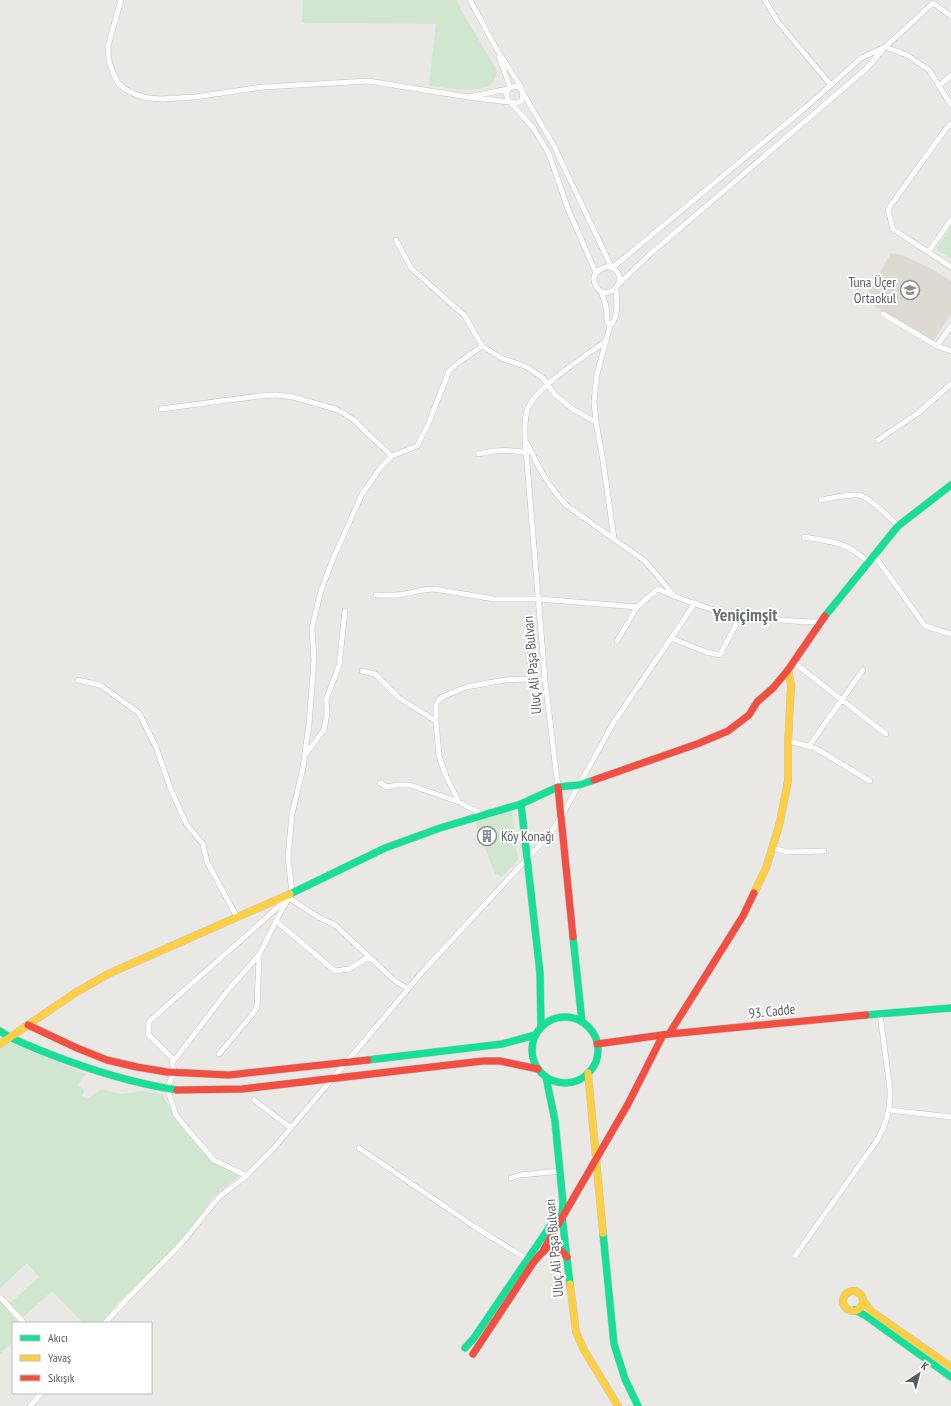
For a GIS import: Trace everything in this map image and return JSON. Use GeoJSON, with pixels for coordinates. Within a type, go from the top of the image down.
{"type":"FeatureCollection","features":[{"type":"Feature","properties":{"kind":"street"},"geometry":{"type":"LineString","coordinates":[[121,0],[108,46],[109,61],[118,83],[137,96],[162,99],[195,97],[263,87],[368,81],[510,102],[520,102],[523,92]]}},
{"type":"Feature","properties":{"kind":"street"},"geometry":{"type":"LineString","coordinates":[[470,0],[496,48],[553,144],[611,267],[620,278],[617,287],[617,306],[614,322],[610,326],[597,374],[594,402],[614,539]]}},
{"type":"Feature","properties":{"kind":"street"},"geometry":{"type":"LineString","coordinates":[[765,0],[778,22],[830,84]]}},
{"type":"Feature","properties":{"kind":"street"},"geometry":{"type":"LineString","coordinates":[[600,291],[609,292],[617,287],[649,255],[866,69],[885,47],[933,3],[951,16]]}},
{"type":"Feature","properties":{"kind":"street"},"geometry":{"type":"LineString","coordinates":[[610,326],[607,321],[606,306],[594,281],[596,273],[602,268],[611,267],[806,107],[830,84],[861,58],[885,47],[907,54],[929,70],[951,105]]}},
{"type":"Feature","properties":{"kind":"street"},"geometry":{"type":"LineString","coordinates":[[496,48],[509,88],[506,94],[510,102],[534,129],[549,154],[568,209],[596,273]]}},
{"type":"Feature","properties":{"kind":"street"},"geometry":{"type":"LineString","coordinates":[[939,86],[951,75]]}},
{"type":"Feature","properties":{"kind":"street"},"geometry":{"type":"LineString","coordinates":[[468,97],[515,86],[523,92]]}},
{"type":"Feature","properties":{"kind":"street"},"geometry":{"type":"LineString","coordinates":[[951,124],[945,130],[888,209],[893,230],[951,267]]}},
{"type":"Feature","properties":{"kind":"street"},"geometry":{"type":"LineString","coordinates":[[928,252],[951,220]]}},
{"type":"Feature","properties":{"kind":"street"},"geometry":{"type":"LineString","coordinates":[[396,240],[411,268],[466,316],[482,346],[501,358],[527,367],[543,378],[555,395],[574,410],[596,422]]}},
{"type":"Feature","properties":{"kind":"street"},"geometry":{"type":"LineString","coordinates":[[883,314],[937,346],[951,351]]}},
{"type":"Feature","properties":{"kind":"street"},"geometry":{"type":"LineString","coordinates":[[937,346],[951,326]]}},
{"type":"Feature","properties":{"kind":"street","name":"Uluç Ali Paşa Bulvarı"},"geometry":{"type":"LineString","coordinates":[[582,1022],[558,787],[545,680],[525,439],[525,423],[528,407],[538,394],[548,384],[606,341]]}},
{"type":"Feature","properties":{"kind":"street"},"geometry":{"type":"LineString","coordinates":[[173,1062],[228,990],[259,955],[291,895],[288,857],[292,814],[303,768],[309,724],[314,661],[312,628],[320,594],[332,561],[362,494],[381,467],[392,456],[417,446],[427,427],[449,372],[458,363],[482,346]]}},
{"type":"Feature","properties":{"kind":"street"},"geometry":{"type":"LineString","coordinates":[[878,440],[918,413],[951,384]]}},
{"type":"Feature","properties":{"kind":"street"},"geometry":{"type":"LineString","coordinates":[[161,409],[259,396],[276,395],[293,397],[335,409],[345,414],[355,421],[392,456]]}},
{"type":"Feature","properties":{"kind":"street"},"geometry":{"type":"LineString","coordinates":[[525,439],[542,475],[555,494],[566,505],[645,561],[675,596]]}},
{"type":"Feature","properties":{"kind":"street"},"geometry":{"type":"LineString","coordinates":[[478,454],[505,450],[527,454]]}},
{"type":"Feature","properties":{"kind":"street"},"geometry":{"type":"LineString","coordinates":[[0,1044],[75,993],[108,974],[236,917],[291,895],[385,848],[440,828],[521,804],[558,787],[579,785],[697,744],[728,731],[749,715],[757,702],[773,688],[788,670],[821,621],[898,526],[951,485]]}},
{"type":"Feature","properties":{"kind":"street"},"geometry":{"type":"LineString","coordinates":[[821,500],[841,496],[860,495],[883,511],[898,526]]}},
{"type":"Feature","properties":{"kind":"street"},"geometry":{"type":"LineString","coordinates":[[804,538],[843,544],[858,552],[868,562]]}},
{"type":"Feature","properties":{"kind":"street"},"geometry":{"type":"LineString","coordinates":[[874,555],[925,626],[951,634]]}},
{"type":"Feature","properties":{"kind":"street"},"geometry":{"type":"LineString","coordinates":[[376,595],[406,594],[425,589],[434,589],[494,599],[539,600],[637,607]]}},
{"type":"Feature","properties":{"kind":"street"},"geometry":{"type":"LineString","coordinates":[[617,641],[637,607],[658,589],[720,612],[757,618],[812,622],[821,621]]}},
{"type":"Feature","properties":{"kind":"street"},"geometry":{"type":"LineString","coordinates":[[106,1322],[181,1244],[219,1197],[247,1176],[291,1128],[446,945],[549,835],[561,817],[614,722],[695,603]]}},
{"type":"Feature","properties":{"kind":"street"},"geometry":{"type":"LineString","coordinates":[[305,756],[324,730],[326,700],[339,666],[345,611]]}},
{"type":"Feature","properties":{"kind":"street"},"geometry":{"type":"LineString","coordinates":[[672,638],[706,652],[720,655],[740,615]]}},
{"type":"Feature","properties":{"kind":"street"},"geometry":{"type":"LineString","coordinates":[[793,662],[886,734]]}},
{"type":"Feature","properties":{"kind":"street"},"geometry":{"type":"LineString","coordinates":[[544,1249],[666,1035],[743,916],[766,868],[779,826],[788,781],[791,685],[788,670]]}},
{"type":"Feature","properties":{"kind":"street"},"geometry":{"type":"LineString","coordinates":[[809,746],[863,670]]}},
{"type":"Feature","properties":{"kind":"street"},"geometry":{"type":"LineString","coordinates":[[362,671],[375,674],[399,698],[436,721]]}},
{"type":"Feature","properties":{"kind":"street"},"geometry":{"type":"LineString","coordinates":[[78,680],[100,685],[139,713],[156,747],[187,825],[203,844],[207,862],[236,917]]}},
{"type":"Feature","properties":{"kind":"street"},"geometry":{"type":"LineString","coordinates":[[460,802],[446,776],[439,756],[436,721],[436,705],[438,701],[442,697],[466,687],[505,680],[545,680]]}},
{"type":"Feature","properties":{"kind":"street"},"geometry":{"type":"LineString","coordinates":[[789,741],[815,748],[870,781]]}},
{"type":"Feature","properties":{"kind":"street"},"geometry":{"type":"LineString","coordinates":[[380,783],[387,788],[410,785],[460,802],[484,815]]}},
{"type":"Feature","properties":{"kind":"street"},"geometry":{"type":"LineString","coordinates":[[521,804],[540,973],[541,1027]]}},
{"type":"Feature","properties":{"kind":"street"},"geometry":{"type":"LineString","coordinates":[[772,848],[788,852],[824,851]]}},
{"type":"Feature","properties":{"kind":"street"},"geometry":{"type":"LineString","coordinates":[[291,895],[318,917],[335,925],[394,980],[408,989]]}},
{"type":"Feature","properties":{"kind":"street"},"geometry":{"type":"LineString","coordinates":[[247,1176],[214,1160],[176,1114],[167,1088],[174,1073],[172,1058],[148,1034],[149,1022],[291,895]]}},
{"type":"Feature","properties":{"kind":"street"},"geometry":{"type":"LineString","coordinates":[[276,921],[335,971],[349,969],[369,957]]}},
{"type":"Feature","properties":{"kind":"street"},"geometry":{"type":"LineString","coordinates":[[219,1054],[257,1007],[259,955]]}},
{"type":"Feature","properties":{"kind":"street","name":"93. Cadde"},"geometry":{"type":"LineString","coordinates":[[597,1044],[666,1035],[828,1018],[951,1008]]}},
{"type":"Feature","properties":{"kind":"street"},"geometry":{"type":"LineString","coordinates":[[796,1256],[878,1139],[887,1121],[890,1089],[880,1014]]}},
{"type":"Feature","properties":{"kind":"street"},"geometry":{"type":"LineString","coordinates":[[560,1017],[572,1018],[582,1022],[590,1029],[597,1044],[596,1059],[588,1073],[580,1079],[565,1083],[546,1077],[538,1069],[532,1055],[532,1045],[535,1035],[541,1027],[560,1017]]}},
{"type":"Feature","properties":{"kind":"street"},"geometry":{"type":"LineString","coordinates":[[28,1025],[72,1047],[108,1060],[148,1069],[192,1075],[229,1075],[346,1063],[502,1044],[535,1035]]}},
{"type":"Feature","properties":{"kind":"street"},"geometry":{"type":"LineString","coordinates":[[0,1031],[10,1038],[66,1061],[110,1076],[167,1088],[205,1090],[242,1089],[483,1061],[500,1061],[538,1069]]}},
{"type":"Feature","properties":{"kind":"street"},"geometry":{"type":"LineString","coordinates":[[588,1073],[614,1344],[625,1379],[638,1406]]}},
{"type":"Feature","properties":{"kind":"street","name":"Uluç Ali Paşa Bulvarı"},"geometry":{"type":"LineString","coordinates":[[546,1077],[555,1121],[563,1203],[562,1217],[576,1332],[584,1350],[618,1406]]}},
{"type":"Feature","properties":{"kind":"street"},"geometry":{"type":"LineString","coordinates":[[254,1100],[291,1128]]}},
{"type":"Feature","properties":{"kind":"street"},"geometry":{"type":"LineString","coordinates":[[889,1110],[951,1117]]}},
{"type":"Feature","properties":{"kind":"street"},"geometry":{"type":"LineString","coordinates":[[359,1148],[469,1223],[530,1261]]}},
{"type":"Feature","properties":{"kind":"street"},"geometry":{"type":"LineString","coordinates":[[511,1178],[520,1175],[560,1171]]}},
{"type":"Feature","properties":{"kind":"street"},"geometry":{"type":"LineString","coordinates":[[473,1354],[554,1222],[563,1203]]}},
{"type":"Feature","properties":{"kind":"street"},"geometry":{"type":"LineString","coordinates":[[465,1348],[474,1338],[530,1261],[549,1246],[560,1248],[568,1258]]}},
{"type":"Feature","properties":{"kind":"street"},"geometry":{"type":"LineString","coordinates":[[950,1366],[871,1311],[860,1294],[855,1291],[851,1291],[846,1294],[843,1300],[844,1306],[849,1310],[855,1310],[866,1316],[951,1377]]}},
{"type":"Feature","properties":{"kind":"street"},"geometry":{"type":"LineString","coordinates":[[0,1297],[23,1322]]}},
{"type":"Feature","properties":{"kind":"street"},"geometry":{"type":"LineString","coordinates":[[855,1310],[862,1305],[863,1300]]}},
{"type":"Feature","properties":{"kind":"street"},"geometry":{"type":"LineString","coordinates":[[30,1406],[41,1394]]}},
{"type":"Feature","properties":{"kind":"shaded area","name":"Tuna Üçer Ortaokul"},"geometry":{"type":"Polygon","coordinates":[[[891,253],[902,255],[930,268],[951,281],[951,314],[933,341],[864,300],[891,253]]]}},
{"type":"Feature","properties":{"kind":"green space"},"geometry":{"type":"Polygon","coordinates":[[[303,0],[457,0],[460,8],[497,71],[495,78],[490,85],[483,88],[474,89],[464,90],[429,85],[436,24],[302,23],[303,0]]]}},
{"type":"Feature","properties":{"kind":"green space"},"geometry":{"type":"Polygon","coordinates":[[[951,227],[951,259],[936,249],[951,227]]]}},
{"type":"Feature","properties":{"kind":"green space"},"geometry":{"type":"Polygon","coordinates":[[[512,811],[518,860],[502,877],[495,874],[475,822],[512,811]]]}},
{"type":"Feature","properties":{"kind":"green space"},"geometry":{"type":"Polygon","coordinates":[[[11,1043],[86,1074],[78,1085],[84,1090],[82,1096],[87,1099],[102,1089],[121,1094],[143,1091],[162,1094],[178,1122],[199,1147],[217,1164],[239,1176],[213,1197],[179,1242],[118,1303],[102,1322],[82,1322],[52,1291],[22,1318],[9,1304],[39,1277],[27,1263],[0,1288],[0,1048],[11,1043]]]}},
{"type":"Feature","properties":{"kind":"green space"},"geometry":{"type":"Polygon","coordinates":[[[0,1301],[17,1322],[12,1322],[12,1342],[0,1354],[0,1301]]]}},
{"type":"Feature","properties":{"kind":"traffic: fast"},"geometry":{"type":"LineString","coordinates":[[825,616],[898,526],[951,485]]}},
{"type":"Feature","properties":{"kind":"traffic: fast"},"geometry":{"type":"LineString","coordinates":[[290,894],[385,848],[440,828],[521,804],[558,787],[579,785],[594,780]]}},
{"type":"Feature","properties":{"kind":"traffic: fast"},"geometry":{"type":"LineString","coordinates":[[521,804],[540,973],[541,1027]]}},
{"type":"Feature","properties":{"kind":"traffic: fast"},"geometry":{"type":"LineString","coordinates":[[573,937],[582,1022]]}},
{"type":"Feature","properties":{"kind":"traffic: fast"},"geometry":{"type":"LineString","coordinates":[[866,1015],[951,1008]]}},
{"type":"Feature","properties":{"kind":"traffic: fast"},"geometry":{"type":"LineString","coordinates":[[565,1017],[578,1020],[588,1027],[595,1037],[598,1050],[595,1063],[588,1073],[578,1080],[565,1083],[552,1080],[542,1073],[535,1063],[532,1050],[535,1037],[542,1027],[552,1020],[565,1017]]}},
{"type":"Feature","properties":{"kind":"traffic: fast"},"geometry":{"type":"LineString","coordinates":[[0,1031],[23,1043],[95,1070],[127,1080],[177,1090]]}},
{"type":"Feature","properties":{"kind":"traffic: fast"},"geometry":{"type":"LineString","coordinates":[[368,1060],[502,1044],[535,1035]]}},
{"type":"Feature","properties":{"kind":"traffic: fast"},"geometry":{"type":"LineString","coordinates":[[546,1077],[555,1121],[563,1203],[562,1217],[570,1284]]}},
{"type":"Feature","properties":{"kind":"traffic: fast"},"geometry":{"type":"LineString","coordinates":[[465,1348],[474,1338],[557,1216]]}},
{"type":"Feature","properties":{"kind":"traffic: fast"},"geometry":{"type":"LineString","coordinates":[[603,1233],[614,1344],[625,1379],[638,1406]]}},
{"type":"Feature","properties":{"kind":"traffic: fast"},"geometry":{"type":"LineString","coordinates":[[855,1310],[866,1316],[951,1377]]}},
{"type":"Feature","properties":{"kind":"traffic: slow"},"geometry":{"type":"LineString","coordinates":[[754,893],[766,868],[779,826],[788,781],[791,685],[788,670]]}},
{"type":"Feature","properties":{"kind":"traffic: slow"},"geometry":{"type":"LineString","coordinates":[[0,1044],[75,993],[108,974],[290,894]]}},
{"type":"Feature","properties":{"kind":"traffic: slow"},"geometry":{"type":"LineString","coordinates":[[588,1073],[603,1233]]}},
{"type":"Feature","properties":{"kind":"traffic: slow"},"geometry":{"type":"LineString","coordinates":[[570,1284],[576,1332],[584,1350],[618,1406]]}},
{"type":"Feature","properties":{"kind":"traffic: slow"},"geometry":{"type":"LineString","coordinates":[[853,1291],[860,1294],[863,1301],[860,1308],[853,1311],[846,1308],[843,1301],[846,1294],[853,1291]]}},
{"type":"Feature","properties":{"kind":"traffic: slow"},"geometry":{"type":"LineString","coordinates":[[863,1300],[871,1311],[951,1367]]}},
{"type":"Feature","properties":{"kind":"traffic: jam"},"geometry":{"type":"LineString","coordinates":[[594,780],[697,744],[728,731],[749,715],[757,702],[773,688],[788,670],[825,616]]}},
{"type":"Feature","properties":{"kind":"traffic: jam"},"geometry":{"type":"LineString","coordinates":[[558,787],[573,937]]}},
{"type":"Feature","properties":{"kind":"traffic: jam"},"geometry":{"type":"LineString","coordinates":[[669,1034],[743,916],[754,893]]}},
{"type":"Feature","properties":{"kind":"traffic: jam"},"geometry":{"type":"LineString","coordinates":[[597,1044],[669,1034],[866,1015]]}},
{"type":"Feature","properties":{"kind":"traffic: jam"},"geometry":{"type":"LineString","coordinates":[[28,1025],[107,1060],[167,1072],[229,1075],[368,1060]]}},
{"type":"Feature","properties":{"kind":"traffic: jam"},"geometry":{"type":"LineString","coordinates":[[544,1249],[628,1104],[663,1035]]}},
{"type":"Feature","properties":{"kind":"traffic: jam"},"geometry":{"type":"LineString","coordinates":[[177,1090],[242,1089],[483,1061],[500,1061],[538,1069]]}},
{"type":"Feature","properties":{"kind":"traffic: jam"},"geometry":{"type":"LineString","coordinates":[[473,1354],[541,1253],[553,1247],[562,1251],[567,1257]]}},
{"type":"Feature","properties":{"kind":"place","name":"Tuna Üçer Ortaokul"},"geometry":{"type":"Point","coordinates":[910,290]}},
{"type":"Feature","properties":{"kind":"place","name":"Köy Konağı"},"geometry":{"type":"Point","coordinates":[487,836]}},
{"type":"Feature","properties":{"kind":"district","name":"Yeniçimşit"},"geometry":{"type":"Point","coordinates":[745,614]}}]}
